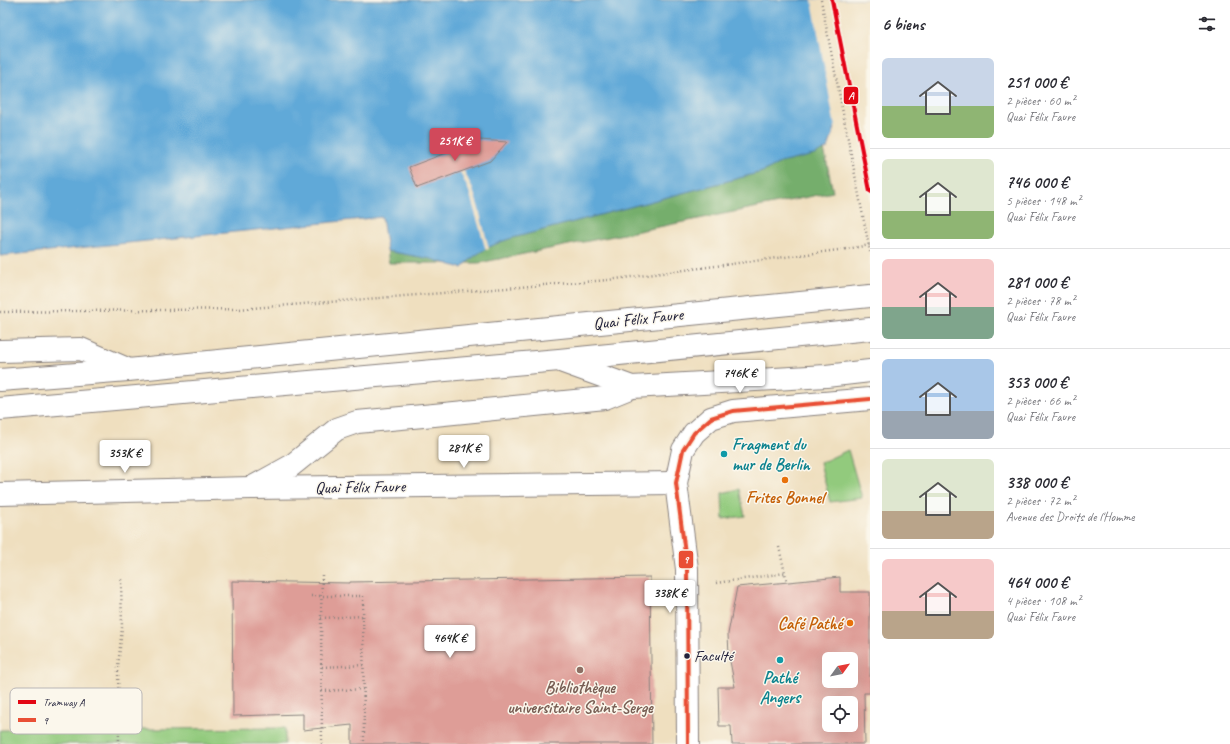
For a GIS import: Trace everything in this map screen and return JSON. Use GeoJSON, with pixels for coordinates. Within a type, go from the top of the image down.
{"type":"FeatureCollection","features":[{"type":"Feature","properties":{"kind":"main road","name":"Quai Félix Faure"},"geometry":{"type":"LineString","coordinates":[[0,380],[128,370],[870,296]]}},
{"type":"Feature","properties":{"kind":"main road","name":"Quai Félix Faure"},"geometry":{"type":"LineString","coordinates":[[0,409],[559,360],[870,329]]}},
{"type":"Feature","properties":{"kind":"main road"},"geometry":{"type":"LineString","coordinates":[[0,351],[81,349],[128,370]]}},
{"type":"Feature","properties":{"kind":"main road"},"geometry":{"type":"LineString","coordinates":[[559,360],[632,387]]}},
{"type":"Feature","properties":{"kind":"main road"},"geometry":{"type":"LineString","coordinates":[[251,488],[290,466],[337,428],[357,422],[605,398],[632,387],[826,376],[870,371]]}},
{"type":"Feature","properties":{"kind":"main road"},"geometry":{"type":"LineString","coordinates":[[688,744],[687,569],[676,483],[683,450],[694,433],[711,418],[733,411],[869,403]]}},
{"type":"Feature","properties":{"kind":"main road","name":"Quai Félix Faure"},"geometry":{"type":"LineString","coordinates":[[0,494],[251,488],[676,483]]}},
{"type":"Feature","properties":{"kind":"path"},"geometry":{"type":"LineString","coordinates":[[821,0],[870,252]]}},
{"type":"Feature","properties":{"kind":"path"},"geometry":{"type":"LineString","coordinates":[[0,312],[254,308],[608,280],[870,245]]}},
{"type":"Feature","properties":{"kind":"path"},"geometry":{"type":"LineString","coordinates":[[779,547],[787,582]]}},
{"type":"Feature","properties":{"kind":"path"},"geometry":{"type":"LineString","coordinates":[[716,583],[785,573]]}},
{"type":"Feature","properties":{"kind":"path"},"geometry":{"type":"LineString","coordinates":[[322,575],[322,744]]}},
{"type":"Feature","properties":{"kind":"path"},"geometry":{"type":"LineString","coordinates":[[118,688],[118,667],[122,628],[121,579]]}},
{"type":"Feature","properties":{"kind":"path"},"geometry":{"type":"LineString","coordinates":[[311,596],[364,596],[364,744]]}},
{"type":"Feature","properties":{"kind":"path"},"geometry":{"type":"LineString","coordinates":[[321,618],[364,616]]}},
{"type":"Feature","properties":{"kind":"path"},"geometry":{"type":"LineString","coordinates":[[322,667],[364,664]]}},
{"type":"Feature","properties":{"kind":"path"},"geometry":{"type":"LineString","coordinates":[[322,691],[364,689]]}},
{"type":"Feature","properties":{"kind":"path"},"geometry":{"type":"LineString","coordinates":[[119,734],[119,744]]}},
{"type":"Feature","properties":{"kind":"green space"},"geometry":{"type":"Polygon","coordinates":[[[810,82],[833,192],[479,263],[389,263],[384,228],[525,217],[810,82]]]}},
{"type":"Feature","properties":{"kind":"green space"},"geometry":{"type":"Polygon","coordinates":[[[848,450],[862,498],[830,502],[820,463],[848,450]]]}},
{"type":"Feature","properties":{"kind":"green space"},"geometry":{"type":"Polygon","coordinates":[[[739,489],[745,516],[723,519],[722,493],[739,489]]]}},
{"type":"Feature","properties":{"kind":"green space"},"geometry":{"type":"Polygon","coordinates":[[[285,728],[285,744],[0,744],[0,730],[10,730],[10,734],[142,734],[142,729],[285,728]]]}},
{"type":"Feature","properties":{"kind":"water"},"geometry":{"type":"Polygon","coordinates":[[[0,0],[870,0],[835,128],[828,148],[814,155],[780,163],[762,172],[509,239],[484,250],[472,258],[462,268],[431,259],[387,251],[382,217],[0,256],[0,0]]]}},
{"type":"Feature","properties":{"kind":"pier"},"geometry":{"type":"Polygon","coordinates":[[[812,0],[870,0],[870,124],[841,127],[837,129],[836,132],[812,0]]]}},
{"type":"Feature","properties":{"kind":"pier"},"geometry":{"type":"Polygon","coordinates":[[[464,171],[473,190],[478,206],[489,249],[486,250],[469,191],[460,172],[464,171]]]}},
{"type":"Feature","properties":{"kind":"building"},"geometry":{"type":"Polygon","coordinates":[[[480,140],[507,142],[490,161],[417,188],[409,167],[480,140]]]}},
{"type":"Feature","properties":{"kind":"building"},"geometry":{"type":"Polygon","coordinates":[[[650,577],[652,744],[352,744],[352,725],[303,730],[303,714],[233,716],[232,581],[350,583],[650,577]]]}},
{"type":"Feature","properties":{"kind":"building","name":"Pathé Angers"},"geometry":{"type":"Polygon","coordinates":[[[840,577],[840,592],[870,592],[870,693],[864,693],[865,744],[732,744],[731,726],[719,726],[718,687],[735,687],[729,656],[728,634],[737,587],[840,577]]]}},
{"type":"Feature","properties":{"kind":"tram line","name":"A"},"geometry":{"type":"LineString","coordinates":[[832,0],[870,191]]}},
{"type":"Feature","properties":{"kind":"transit line","name":"9"},"geometry":{"type":"LineString","coordinates":[[688,744],[687,569],[676,483],[683,450],[694,433],[711,418],[733,411],[870,399]]}},
{"type":"Feature","properties":{"kind":"place","name":"Fragment du mur de Berlin"},"geometry":{"type":"Point","coordinates":[724,454]}},
{"type":"Feature","properties":{"kind":"place","name":"Frites Bonnel"},"geometry":{"type":"Point","coordinates":[785,480]}},
{"type":"Feature","properties":{"kind":"place","name":"Café Pathé"},"geometry":{"type":"Point","coordinates":[850,623]}},
{"type":"Feature","properties":{"kind":"place","name":"Faculté"},"geometry":{"type":"Point","coordinates":[687,656]}},
{"type":"Feature","properties":{"kind":"place","name":"Pathé Angers"},"geometry":{"type":"Point","coordinates":[780,660]}},
{"type":"Feature","properties":{"kind":"place","name":"Bibliothèque universitaire Saint-Serge"},"geometry":{"type":"Point","coordinates":[580,670]}}]}
